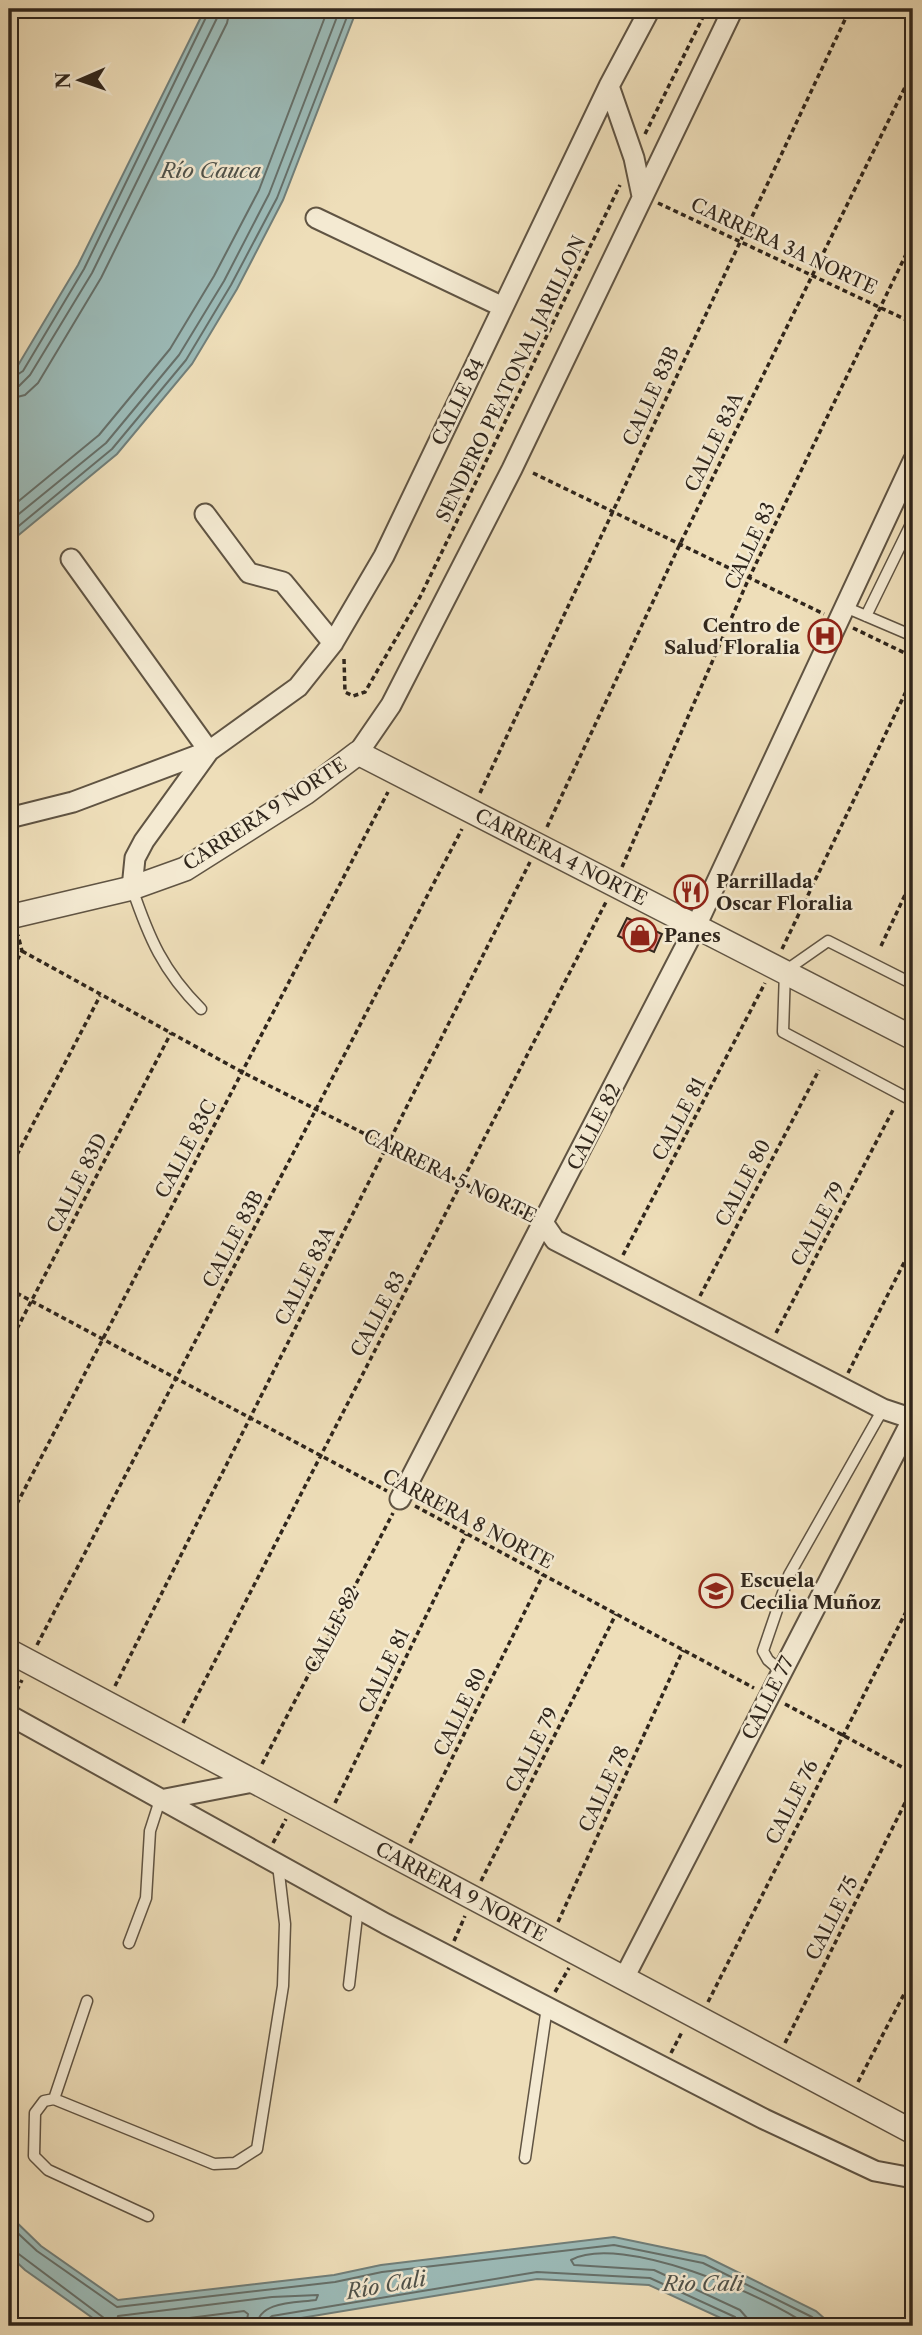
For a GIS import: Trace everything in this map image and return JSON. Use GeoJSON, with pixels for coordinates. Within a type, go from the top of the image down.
{"type":"FeatureCollection","features":[{"type":"Feature","properties":{"kind":"street","name":"CALLE 84"},"geometry":{"type":"LineString","coordinates":[[209,751],[298,687],[334,643],[384,556],[609,86],[650,9]]}},
{"type":"Feature","properties":{"kind":"street"},"geometry":{"type":"LineString","coordinates":[[358,753],[391,705],[512,469],[733,9]]}},
{"type":"Feature","properties":{"kind":"street"},"geometry":{"type":"LineString","coordinates":[[609,86],[634,158],[642,196]]}},
{"type":"Feature","properties":{"kind":"street"},"geometry":{"type":"LineString","coordinates":[[316,218],[503,307]]}},
{"type":"Feature","properties":{"kind":"street","name":"CALLE 82"},"geometry":{"type":"LineString","coordinates":[[400,1499],[697,925],[913,461]]}},
{"type":"Feature","properties":{"kind":"street"},"geometry":{"type":"LineString","coordinates":[[205,514],[249,573],[283,582],[334,643]]}},
{"type":"Feature","properties":{"kind":"street"},"geometry":{"type":"LineString","coordinates":[[71,559],[209,751]]}},
{"type":"Feature","properties":{"kind":"street"},"geometry":{"type":"LineString","coordinates":[[9,818],[73,802],[209,751]]}},
{"type":"Feature","properties":{"kind":"street"},"geometry":{"type":"LineString","coordinates":[[131,888],[135,858],[144,841],[209,751]]}},
{"type":"Feature","properties":{"kind":"street","name":"CARRERA 9 NORTE"},"geometry":{"type":"LineString","coordinates":[[9,917],[131,888],[185,869],[305,793],[358,753]]}},
{"type":"Feature","properties":{"kind":"street","name":"CARRERA 4 NORTE"},"geometry":{"type":"LineString","coordinates":[[358,753],[397,776],[697,925],[913,1038]]}},
{"type":"Feature","properties":{"kind":"street","name":"CARRERA 5 NORTE"},"geometry":{"type":"LineString","coordinates":[[544,1223],[555,1240],[883,1409],[913,1418]]}},
{"type":"Feature","properties":{"kind":"street","name":"CALLE 77"},"geometry":{"type":"LineString","coordinates":[[624,1978],[913,1418]]}},
{"type":"Feature","properties":{"kind":"street","name":"CARRERA 9 NORTE"},"geometry":{"type":"LineString","coordinates":[[23,1659],[913,2133]]}},
{"type":"Feature","properties":{"kind":"street"},"geometry":{"type":"LineString","coordinates":[[9,1714],[358,1908],[663,2067],[875,2171],[913,2178]]}},
{"type":"Feature","properties":{"kind":"street"},"geometry":{"type":"LineString","coordinates":[[160,1800],[253,1782]]}},
{"type":"Feature","properties":{"kind":"lane"},"geometry":{"type":"LineString","coordinates":[[866,616],[913,520]]}},
{"type":"Feature","properties":{"kind":"lane"},"geometry":{"type":"LineString","coordinates":[[842,614],[866,616],[913,636]]}},
{"type":"Feature","properties":{"kind":"lane"},"geometry":{"type":"LineString","coordinates":[[131,888],[147,931],[174,982],[201,1009]]}},
{"type":"Feature","properties":{"kind":"lane"},"geometry":{"type":"LineString","coordinates":[[913,984],[828,941],[778,967],[783,1032],[913,1101]]}},
{"type":"Feature","properties":{"kind":"lane"},"geometry":{"type":"LineString","coordinates":[[782,1672],[768,1660],[763,1651],[789,1575],[883,1409]]}},
{"type":"Feature","properties":{"kind":"lane"},"geometry":{"type":"LineString","coordinates":[[129,1943],[146,1898],[150,1831],[160,1800]]}},
{"type":"Feature","properties":{"kind":"lane"},"geometry":{"type":"LineString","coordinates":[[148,2216],[48,2170],[34,2157],[35,2113],[44,2101],[54,2099],[214,2164],[235,2164],[257,2149],[282,1986],[285,1924],[272,1861]]}},
{"type":"Feature","properties":{"kind":"lane"},"geometry":{"type":"LineString","coordinates":[[349,1985],[358,1908]]}},
{"type":"Feature","properties":{"kind":"lane"},"geometry":{"type":"LineString","coordinates":[[54,2099],[88,2001]]}},
{"type":"Feature","properties":{"kind":"lane"},"geometry":{"type":"LineString","coordinates":[[525,2158],[547,2006]]}},
{"type":"Feature","properties":{"kind":"path","name":"SENDERO PEATONAL JARILLON"},"geometry":{"type":"LineString","coordinates":[[334,643],[344,657],[345,692],[353,696],[365,692],[420,597],[707,9]]}},
{"type":"Feature","properties":{"kind":"path","name":"CALLE 83B"},"geometry":{"type":"LineString","coordinates":[[479,795],[850,9]]}},
{"type":"Feature","properties":{"kind":"path","name":"CALLE 83A"},"geometry":{"type":"LineString","coordinates":[[546,829],[680,544],[913,71]]}},
{"type":"Feature","properties":{"kind":"path","name":"CARRERA 3A NORTE"},"geometry":{"type":"LineString","coordinates":[[642,196],[913,323]]}},
{"type":"Feature","properties":{"kind":"path","name":"CALLE 83"},"geometry":{"type":"LineString","coordinates":[[622,867],[749,578],[913,240]]}},
{"type":"Feature","properties":{"kind":"path"},"geometry":{"type":"LineString","coordinates":[[533,473],[749,578],[842,614],[913,657]]}},
{"type":"Feature","properties":{"kind":"path","name":"CALLE 81"},"geometry":{"type":"LineString","coordinates":[[615,1270],[778,967],[913,677]]}},
{"type":"Feature","properties":{"kind":"path","name":"CALLE 83C"},"geometry":{"type":"LineString","coordinates":[[9,1519],[388,792]]}},
{"type":"Feature","properties":{"kind":"path","name":"CALLE 83B"},"geometry":{"type":"LineString","coordinates":[[9,1706],[23,1659],[176,1379],[463,829]]}},
{"type":"Feature","properties":{"kind":"path","name":"CALLE 83A"},"geometry":{"type":"LineString","coordinates":[[107,1704],[248,1417],[530,863]]}},
{"type":"Feature","properties":{"kind":"path"},"geometry":{"type":"LineString","coordinates":[[881,946],[913,878]]}},
{"type":"Feature","properties":{"kind":"path","name":"CALLE 83"},"geometry":{"type":"LineString","coordinates":[[174,1740],[606,901]]}},
{"type":"Feature","properties":{"kind":"path","name":"CARRERA 5 NORTE"},"geometry":{"type":"LineString","coordinates":[[9,975],[22,951],[242,1072],[544,1223]]}},
{"type":"Feature","properties":{"kind":"path"},"geometry":{"type":"LineString","coordinates":[[9,1171],[100,995]]}},
{"type":"Feature","properties":{"kind":"path","name":"CALLE 83D"},"geometry":{"type":"LineString","coordinates":[[9,1345],[171,1033]]}},
{"type":"Feature","properties":{"kind":"path","name":"CALLE 80"},"geometry":{"type":"LineString","coordinates":[[692,1310],[819,1070]]}},
{"type":"Feature","properties":{"kind":"path","name":"CALLE 79"},"geometry":{"type":"LineString","coordinates":[[767,1350],[893,1110]]}},
{"type":"Feature","properties":{"kind":"path"},"geometry":{"type":"LineString","coordinates":[[841,1388],[913,1245]]}},
{"type":"Feature","properties":{"kind":"path","name":"CARRERA 8 NORTE"},"geometry":{"type":"LineString","coordinates":[[9,1289],[913,1773]]}},
{"type":"Feature","properties":{"kind":"path","name":"CALLE 82"},"geometry":{"type":"LineString","coordinates":[[253,1782],[400,1499]]}},
{"type":"Feature","properties":{"kind":"path","name":"CALLE 81"},"geometry":{"type":"LineString","coordinates":[[327,1821],[466,1534]]}},
{"type":"Feature","properties":{"kind":"path","name":"CALLE 80"},"geometry":{"type":"LineString","coordinates":[[401,1861],[543,1575]]}},
{"type":"Feature","properties":{"kind":"path","name":"CALLE 76"},"geometry":{"type":"LineString","coordinates":[[663,2067],[695,2017],[913,1598]]}},
{"type":"Feature","properties":{"kind":"path","name":"CALLE 79"},"geometry":{"type":"LineString","coordinates":[[448,1954],[472,1899],[616,1614]]}},
{"type":"Feature","properties":{"kind":"path","name":"CALLE 78"},"geometry":{"type":"LineString","coordinates":[[550,1940],[683,1650]]}},
{"type":"Feature","properties":{"kind":"path","name":"CALLE 75"},"geometry":{"type":"LineString","coordinates":[[776,2061],[913,1787]]}},
{"type":"Feature","properties":{"kind":"path"},"geometry":{"type":"LineString","coordinates":[[272,1861],[294,1804]]}},
{"type":"Feature","properties":{"kind":"path"},"geometry":{"type":"LineString","coordinates":[[547,2006],[577,1954]]}},
{"type":"Feature","properties":{"kind":"path"},"geometry":{"type":"LineString","coordinates":[[849,2099],[913,1977]]}},
{"type":"Feature","properties":{"kind":"water","name":"Río Cauca"},"geometry":{"type":"Polygon","coordinates":[[[205,9],[357,9],[283,200],[237,289],[192,364],[117,454],[9,543],[9,375],[17,367],[78,265],[205,9]]]}},
{"type":"Feature","properties":{"kind":"water","name":"Rio Cali"},"geometry":{"type":"Polygon","coordinates":[[[9,2215],[41,2246],[118,2300],[334,2275],[381,2265],[614,2237],[705,2256],[816,2311],[833,2326],[738,2326],[649,2285],[537,2279],[253,2326],[104,2326],[25,2270],[9,2255],[9,2215]]]}},
{"type":"Feature","properties":{"kind":"building","name":"Panes"},"geometry":{"type":"Polygon","coordinates":[[[627,918],[662,934],[654,952],[618,936],[627,918]]]}},
{"type":"Feature","properties":{"kind":"place","name":"Centro de Salud Floralia"},"geometry":{"type":"Point","coordinates":[825,636]}},
{"type":"Feature","properties":{"kind":"place","name":"Parrillada Oscar Floralia"},"geometry":{"type":"Point","coordinates":[691,892]}},
{"type":"Feature","properties":{"kind":"place","name":"Panes"},"geometry":{"type":"Point","coordinates":[640,935]}},
{"type":"Feature","properties":{"kind":"place","name":"Escuela Cecilia Muñoz"},"geometry":{"type":"Point","coordinates":[716,1591]}},
{"type":"Feature","properties":{"kind":"water label","name":"Río Cali"},"geometry":{"type":"Point","coordinates":[386,2285]}}]}
